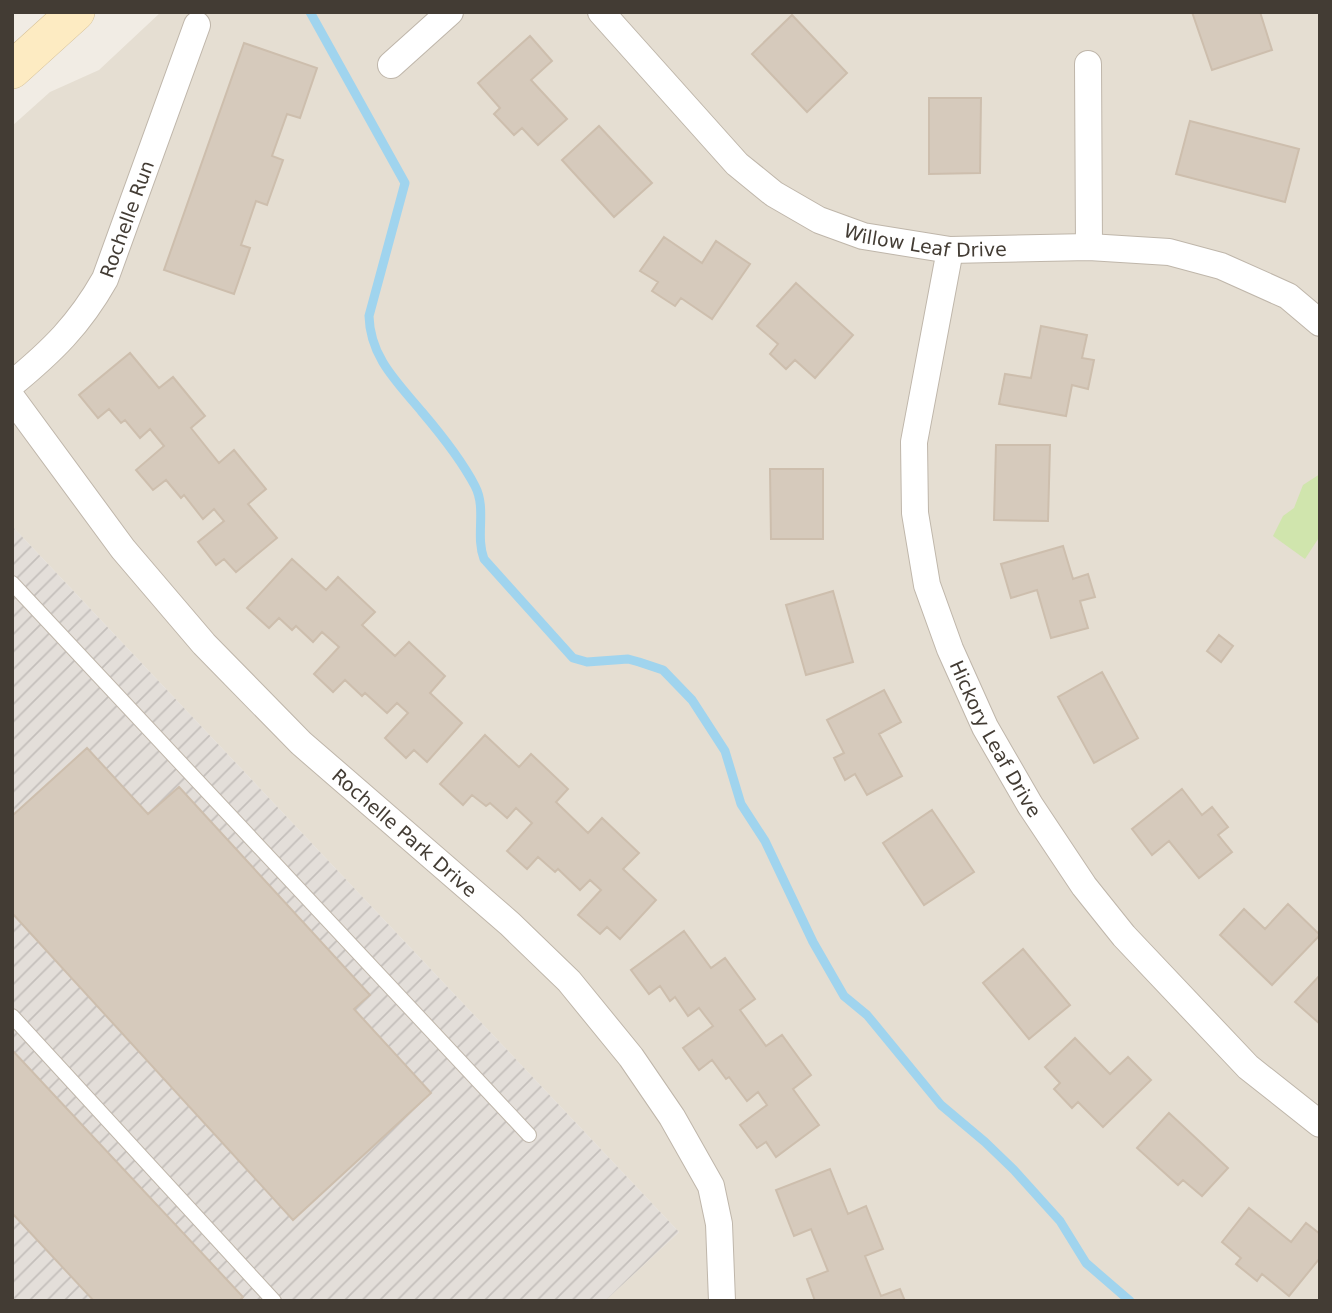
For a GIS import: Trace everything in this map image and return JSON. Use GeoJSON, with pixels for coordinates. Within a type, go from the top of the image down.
{"type":"FeatureCollection","features":[{"type":"Feature","properties":{"kind":"main road"},"geometry":{"type":"LineString","coordinates":[[12,70],[76,12]]}},
{"type":"Feature","properties":{"kind":"street"},"geometry":{"type":"LineString","coordinates":[[391,65],[450,12]]}},
{"type":"Feature","properties":{"kind":"street","name":"Willow Leaf Drive"},"geometry":{"type":"LineString","coordinates":[[601,12],[737,164],[774,194],[819,220],[863,236],[950,250],[1089,247],[1169,252],[1222,265],[1288,296],[1320,323]]}},
{"type":"Feature","properties":{"kind":"street","name":"Rochelle Run"},"geometry":{"type":"LineString","coordinates":[[12,384],[53,350],[88,310],[105,279],[197,25]]}},
{"type":"Feature","properties":{"kind":"street"},"geometry":{"type":"LineString","coordinates":[[1088,64],[1089,247]]}},
{"type":"Feature","properties":{"kind":"street","name":"Hickory Leaf Drive"},"geometry":{"type":"LineString","coordinates":[[950,250],[914,442],[915,513],[927,584],[950,649],[985,727],[1030,805],[1092,896],[1124,936],[1248,1067],[1320,1124]]}},
{"type":"Feature","properties":{"kind":"street","name":"Rochelle Park Drive"},"geometry":{"type":"LineString","coordinates":[[12,398],[123,549],[204,644],[301,743],[510,925],[569,981],[631,1057],[672,1117],[711,1186],[719,1224],[722,1301]]}},
{"type":"Feature","properties":{"kind":"lane"},"geometry":{"type":"LineString","coordinates":[[12,583],[529,1135]]}},
{"type":"Feature","properties":{"kind":"lane"},"geometry":{"type":"LineString","coordinates":[[12,1016],[274,1301]]}},
{"type":"Feature","properties":{"kind":"shaded area"},"geometry":{"type":"Polygon","coordinates":[[[161,12],[1320,12],[1320,1301],[605,1301],[679,1232],[12,526],[12,126],[50,92],[99,70],[161,12]]]}},
{"type":"Feature","properties":{"kind":"shaded area"},"geometry":{"type":"Polygon","coordinates":[[[12,526],[679,1232],[605,1301],[12,1301],[12,526]]]}},
{"type":"Feature","properties":{"kind":"green space"},"geometry":{"type":"Polygon","coordinates":[[[1320,474],[1320,536],[1305,559],[1273,536],[1283,516],[1294,508],[1303,485],[1320,474]]]}},
{"type":"Feature","properties":{"kind":"building"},"geometry":{"type":"Polygon","coordinates":[[[1192,12],[1260,12],[1272,50],[1212,70],[1192,12]]]}},
{"type":"Feature","properties":{"kind":"building"},"geometry":{"type":"Polygon","coordinates":[[[792,15],[847,73],[807,112],[752,54],[792,15]]]}},
{"type":"Feature","properties":{"kind":"building"},"geometry":{"type":"Polygon","coordinates":[[[530,36],[552,61],[531,80],[567,119],[538,145],[522,128],[514,135],[494,114],[500,108],[478,83],[530,36]]]}},
{"type":"Feature","properties":{"kind":"building"},"geometry":{"type":"Polygon","coordinates":[[[244,43],[317,68],[300,118],[287,114],[272,156],[283,160],[267,205],[256,201],[241,245],[250,248],[234,294],[164,270],[244,43]]]}},
{"type":"Feature","properties":{"kind":"building"},"geometry":{"type":"Polygon","coordinates":[[[929,98],[981,98],[980,173],[929,174],[929,98]]]}},
{"type":"Feature","properties":{"kind":"building"},"geometry":{"type":"Polygon","coordinates":[[[1190,121],[1299,149],[1285,202],[1176,174],[1190,121]]]}},
{"type":"Feature","properties":{"kind":"building"},"geometry":{"type":"Polygon","coordinates":[[[599,126],[652,183],[614,217],[562,160],[599,126]]]}},
{"type":"Feature","properties":{"kind":"building"},"geometry":{"type":"Polygon","coordinates":[[[664,237],[702,263],[716,241],[750,264],[712,319],[681,298],[675,306],[652,291],[658,282],[640,271],[664,237]]]}},
{"type":"Feature","properties":{"kind":"building"},"geometry":{"type":"Polygon","coordinates":[[[796,283],[853,335],[815,378],[795,360],[786,369],[770,354],[778,344],[757,326],[796,283]]]}},
{"type":"Feature","properties":{"kind":"building"},"geometry":{"type":"Polygon","coordinates":[[[1041,326],[1087,335],[1082,358],[1094,360],[1088,389],[1072,385],[1066,416],[999,404],[1005,374],[1031,378],[1041,326]]]}},
{"type":"Feature","properties":{"kind":"building"},"geometry":{"type":"Polygon","coordinates":[[[130,353],[159,388],[173,377],[205,416],[191,428],[219,463],[234,450],[266,489],[248,504],[277,538],[236,572],[224,559],[216,565],[198,542],[224,521],[214,509],[203,519],[184,495],[181,498],[166,480],[153,490],[136,470],[164,446],[150,429],[140,438],[125,420],[121,423],[109,409],[98,418],[79,395],[130,353]]]}},
{"type":"Feature","properties":{"kind":"building"},"geometry":{"type":"Polygon","coordinates":[[[996,445],[1050,445],[1048,521],[994,520],[996,445]]]}},
{"type":"Feature","properties":{"kind":"building"},"geometry":{"type":"Polygon","coordinates":[[[770,469],[823,469],[823,539],[771,539],[770,469]]]}},
{"type":"Feature","properties":{"kind":"building"},"geometry":{"type":"Polygon","coordinates":[[[1063,546],[1073,579],[1088,574],[1095,597],[1080,601],[1088,628],[1051,638],[1037,590],[1011,598],[1001,564],[1063,546]]]}},
{"type":"Feature","properties":{"kind":"building"},"geometry":{"type":"Polygon","coordinates":[[[292,559],[326,590],[338,577],[375,612],[362,625],[395,656],[409,642],[445,676],[430,693],[462,723],[427,762],[414,750],[406,758],[385,738],[408,713],[397,703],[387,713],[365,693],[362,696],[345,680],[333,692],[314,674],[339,647],[322,632],[313,642],[296,626],[292,630],[279,618],[269,628],[247,608],[292,559]]]}},
{"type":"Feature","properties":{"kind":"building"},"geometry":{"type":"Polygon","coordinates":[[[833,591],[853,662],[806,675],[786,605],[833,591]]]}},
{"type":"Feature","properties":{"kind":"building"},"geometry":{"type":"Polygon","coordinates":[[[1219,635],[1233,646],[1221,662],[1207,651],[1219,635]]]}},
{"type":"Feature","properties":{"kind":"building"},"geometry":{"type":"Polygon","coordinates":[[[1102,672],[1138,738],[1094,763],[1058,697],[1102,672]]]}},
{"type":"Feature","properties":{"kind":"building"},"geometry":{"type":"Polygon","coordinates":[[[884,690],[901,722],[879,734],[902,776],[867,795],[855,774],[845,780],[834,758],[844,753],[827,720],[884,690]]]}},
{"type":"Feature","properties":{"kind":"building"},"geometry":{"type":"Polygon","coordinates":[[[485,735],[519,767],[531,754],[568,789],[556,802],[588,833],[602,818],[639,853],[623,869],[656,900],[620,939],[607,927],[600,934],[578,915],[601,890],[590,880],[580,890],[558,869],[555,872],[538,857],[527,869],[507,851],[532,823],[516,808],[507,818],[490,803],[486,806],[472,795],[463,805],[440,784],[485,735]]]}},
{"type":"Feature","properties":{"kind":"building"},"geometry":{"type":"Polygon","coordinates":[[[87,748],[148,814],[179,787],[370,995],[354,1009],[431,1093],[293,1220],[12,913],[12,816],[87,748]]]}},
{"type":"Feature","properties":{"kind":"building"},"geometry":{"type":"Polygon","coordinates":[[[1182,789],[1202,815],[1212,807],[1228,827],[1218,835],[1232,852],[1199,878],[1169,841],[1152,855],[1132,829],[1182,789]]]}},
{"type":"Feature","properties":{"kind":"building"},"geometry":{"type":"Polygon","coordinates":[[[932,810],[974,872],[924,905],[883,843],[932,810]]]}},
{"type":"Feature","properties":{"kind":"building"},"geometry":{"type":"Polygon","coordinates":[[[1288,904],[1320,935],[1272,985],[1220,935],[1244,909],[1265,929],[1288,904]]]}},
{"type":"Feature","properties":{"kind":"building"},"geometry":{"type":"Polygon","coordinates":[[[684,931],[711,968],[725,958],[755,999],[740,1010],[766,1046],[782,1035],[811,1075],[793,1089],[819,1125],[776,1157],[766,1142],[757,1148],[740,1125],[767,1105],[758,1092],[747,1101],[712,1060],[699,1070],[683,1048],[713,1026],[699,1008],[688,1016],[675,997],[670,1001],[660,986],[649,994],[631,970],[684,931]]]}},
{"type":"Feature","properties":{"kind":"building"},"geometry":{"type":"Polygon","coordinates":[[[1023,949],[1070,1005],[1029,1039],[983,983],[1023,949]]]}},
{"type":"Feature","properties":{"kind":"building"},"geometry":{"type":"Polygon","coordinates":[[[1320,975],[1320,1024],[1295,1002],[1320,975]]]}},
{"type":"Feature","properties":{"kind":"building"},"geometry":{"type":"Polygon","coordinates":[[[1075,1038],[1110,1074],[1128,1057],[1151,1080],[1103,1127],[1078,1102],[1072,1108],[1054,1089],[1060,1083],[1045,1067],[1075,1038]]]}},
{"type":"Feature","properties":{"kind":"building"},"geometry":{"type":"Polygon","coordinates":[[[12,1050],[243,1297],[239,1301],[94,1301],[12,1213],[12,1050]]]}},
{"type":"Feature","properties":{"kind":"building"},"geometry":{"type":"Polygon","coordinates":[[[1169,1113],[1228,1168],[1202,1196],[1183,1180],[1178,1185],[1137,1148],[1169,1113]]]}},
{"type":"Feature","properties":{"kind":"building"},"geometry":{"type":"Polygon","coordinates":[[[830,1169],[848,1214],[866,1206],[883,1249],[865,1256],[881,1296],[900,1289],[905,1301],[815,1301],[807,1279],[828,1271],[811,1229],[794,1236],[776,1190],[830,1169]]]}},
{"type":"Feature","properties":{"kind":"building"},"geometry":{"type":"Polygon","coordinates":[[[1249,1208],[1291,1242],[1306,1223],[1320,1234],[1320,1258],[1289,1296],[1262,1274],[1257,1281],[1236,1264],[1241,1258],[1222,1242],[1249,1208]]]}},
{"type":"Feature","properties":{"kind":"waterway"},"geometry":{"type":"LineString","coordinates":[[310,12],[405,183],[369,316],[374,344],[386,368],[443,438],[475,486],[480,504],[480,541],[484,559],[573,658],[587,662],[628,659],[663,670],[692,700],[725,751],[741,804],[765,841],[813,942],[844,996],[867,1015],[941,1105],[1014,1170],[1060,1221],[1086,1263],[1130,1301]]}}]}
